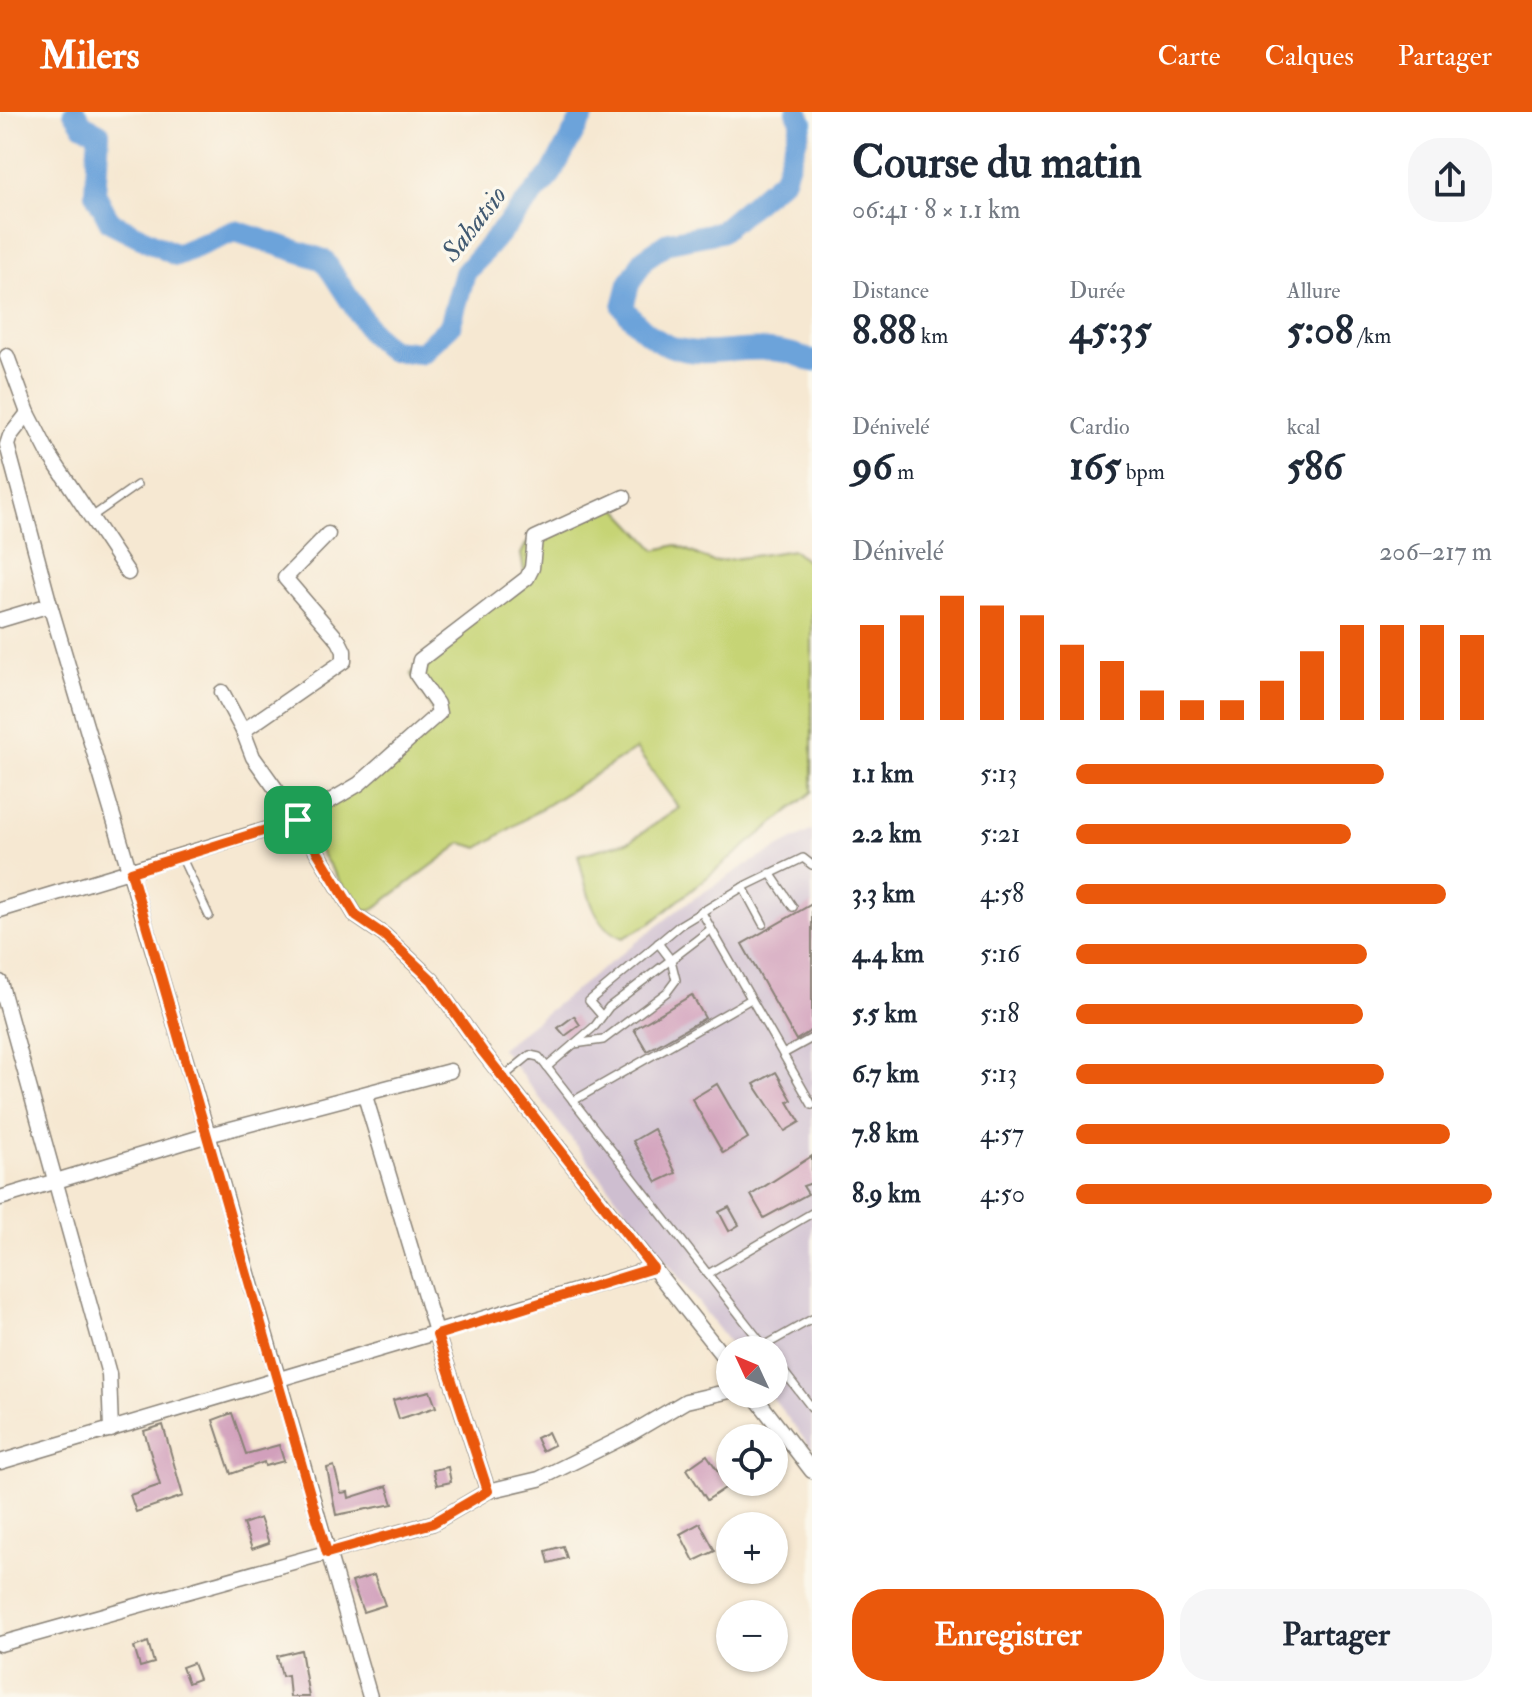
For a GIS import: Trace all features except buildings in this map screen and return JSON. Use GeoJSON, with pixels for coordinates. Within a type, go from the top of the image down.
{"type":"FeatureCollection","features":[{"type":"Feature","properties":{"kind":"street"},"geometry":{"type":"LineString","coordinates":[[7,356],[28,413],[49,454],[128,573]]}},
{"type":"Feature","properties":{"kind":"street"},"geometry":{"type":"LineString","coordinates":[[28,413],[10,436],[7,445],[50,605],[131,872],[370,1697]]}},
{"type":"Feature","properties":{"kind":"street"},"geometry":{"type":"LineString","coordinates":[[0,910],[298,820],[359,784],[404,741],[436,718],[439,710],[417,675],[417,665],[527,578],[532,568],[535,538],[624,497]]}},
{"type":"Feature","properties":{"kind":"street"},"geometry":{"type":"LineString","coordinates":[[243,731],[344,661],[339,641],[285,578],[328,534]]}},
{"type":"Feature","properties":{"kind":"street"},"geometry":{"type":"LineString","coordinates":[[0,620],[50,605]]}},
{"type":"Feature","properties":{"kind":"street"},"geometry":{"type":"LineString","coordinates":[[222,692],[253,757],[298,820],[356,916],[384,935],[432,980],[503,1077],[716,1347]]}},
{"type":"Feature","properties":{"kind":"street"},"geometry":{"type":"LineString","coordinates":[[0,982],[52,1181],[109,1374],[111,1430]]}},
{"type":"Feature","properties":{"kind":"street"},"geometry":{"type":"LineString","coordinates":[[0,1198],[208,1135],[365,1096],[450,1071]]}},
{"type":"Feature","properties":{"kind":"street"},"geometry":{"type":"LineString","coordinates":[[365,1096],[488,1491]]}},
{"type":"Feature","properties":{"kind":"street"},"geometry":{"type":"LineString","coordinates":[[0,1462],[437,1335],[653,1268]]}},
{"type":"Feature","properties":{"kind":"street"},"geometry":{"type":"LineString","coordinates":[[0,1644],[433,1523],[488,1491],[539,1479],[630,1434],[686,1401],[716,1394]]}},
{"type":"Feature","properties":{"kind":"street"},"geometry":{"type":"LineString","coordinates":[[764,1408],[812,1471]]}},
{"type":"Feature","properties":{"kind":"lane"},"geometry":{"type":"LineString","coordinates":[[90,518],[137,485]]}},
{"type":"Feature","properties":{"kind":"lane"},"geometry":{"type":"LineString","coordinates":[[181,856],[209,916]]}},
{"type":"Feature","properties":{"kind":"lane"},"geometry":{"type":"LineString","coordinates":[[602,1016],[589,1001],[701,911],[803,858],[812,865]]}},
{"type":"Feature","properties":{"kind":"lane"},"geometry":{"type":"LineString","coordinates":[[770,873],[793,907]]}},
{"type":"Feature","properties":{"kind":"lane"},"geometry":{"type":"LineString","coordinates":[[743,887],[763,924]]}},
{"type":"Feature","properties":{"kind":"lane"},"geometry":{"type":"LineString","coordinates":[[701,911],[812,1105]]}},
{"type":"Feature","properties":{"kind":"lane"},"geometry":{"type":"LineString","coordinates":[[547,1067],[609,1007],[711,929]]}},
{"type":"Feature","properties":{"kind":"lane"},"geometry":{"type":"LineString","coordinates":[[574,1044],[603,1040],[667,992],[676,980],[671,960],[658,943]]}},
{"type":"Feature","properties":{"kind":"lane"},"geometry":{"type":"LineString","coordinates":[[573,1101],[751,999]]}},
{"type":"Feature","properties":{"kind":"lane"},"geometry":{"type":"LineString","coordinates":[[783,1054],[812,1038]]}},
{"type":"Feature","properties":{"kind":"lane"},"geometry":{"type":"LineString","coordinates":[[503,1077],[530,1055],[539,1057],[756,1336]]}},
{"type":"Feature","properties":{"kind":"lane"},"geometry":{"type":"LineString","coordinates":[[708,1274],[812,1213]]}},
{"type":"Feature","properties":{"kind":"lane"},"geometry":{"type":"LineString","coordinates":[[784,1336],[812,1319]]}},
{"type":"Feature","properties":{"kind":"lane"},"geometry":{"type":"LineString","coordinates":[[788,1377],[812,1408]]}},
{"type":"Feature","properties":{"kind":"shaded area"},"geometry":{"type":"Polygon","coordinates":[[[812,830],[812,1449],[780,1408],[788,1408],[788,1336],[724,1336],[501,1048],[684,905],[746,865],[812,830]]]}},
{"type":"Feature","properties":{"kind":"green space"},"geometry":{"type":"Polygon","coordinates":[[[613,504],[656,550],[676,545],[713,562],[793,550],[812,566],[812,792],[651,923],[623,938],[603,924],[597,914],[587,891],[578,855],[630,841],[679,808],[636,749],[479,848],[462,843],[371,911],[358,909],[299,819],[438,718],[411,674],[525,577],[521,554],[526,544],[613,504]]]}},
{"type":"Feature","properties":{"kind":"waterway","name":"Sahatsio"},"geometry":{"type":"LineString","coordinates":[[74,112],[83,125],[99,133],[95,193],[110,222],[176,255],[235,231],[324,260],[372,334],[390,350],[421,353],[450,326],[465,273],[551,174],[585,112]]}},
{"type":"Feature","properties":{"kind":"waterway","name":"Sahatsio"},"geometry":{"type":"LineString","coordinates":[[797,112],[802,122],[784,178],[720,232],[669,242],[644,259],[629,284],[623,307],[646,332],[668,346],[713,352],[760,349],[785,352],[812,361]]}},
{"type":"Feature","properties":{"kind":"route"},"geometry":{"type":"LineString","coordinates":[[298,820],[356,916],[369,928],[384,935],[432,980],[483,1052],[653,1268],[437,1335],[488,1491],[433,1523],[327,1553],[131,872],[298,820]]}}]}
